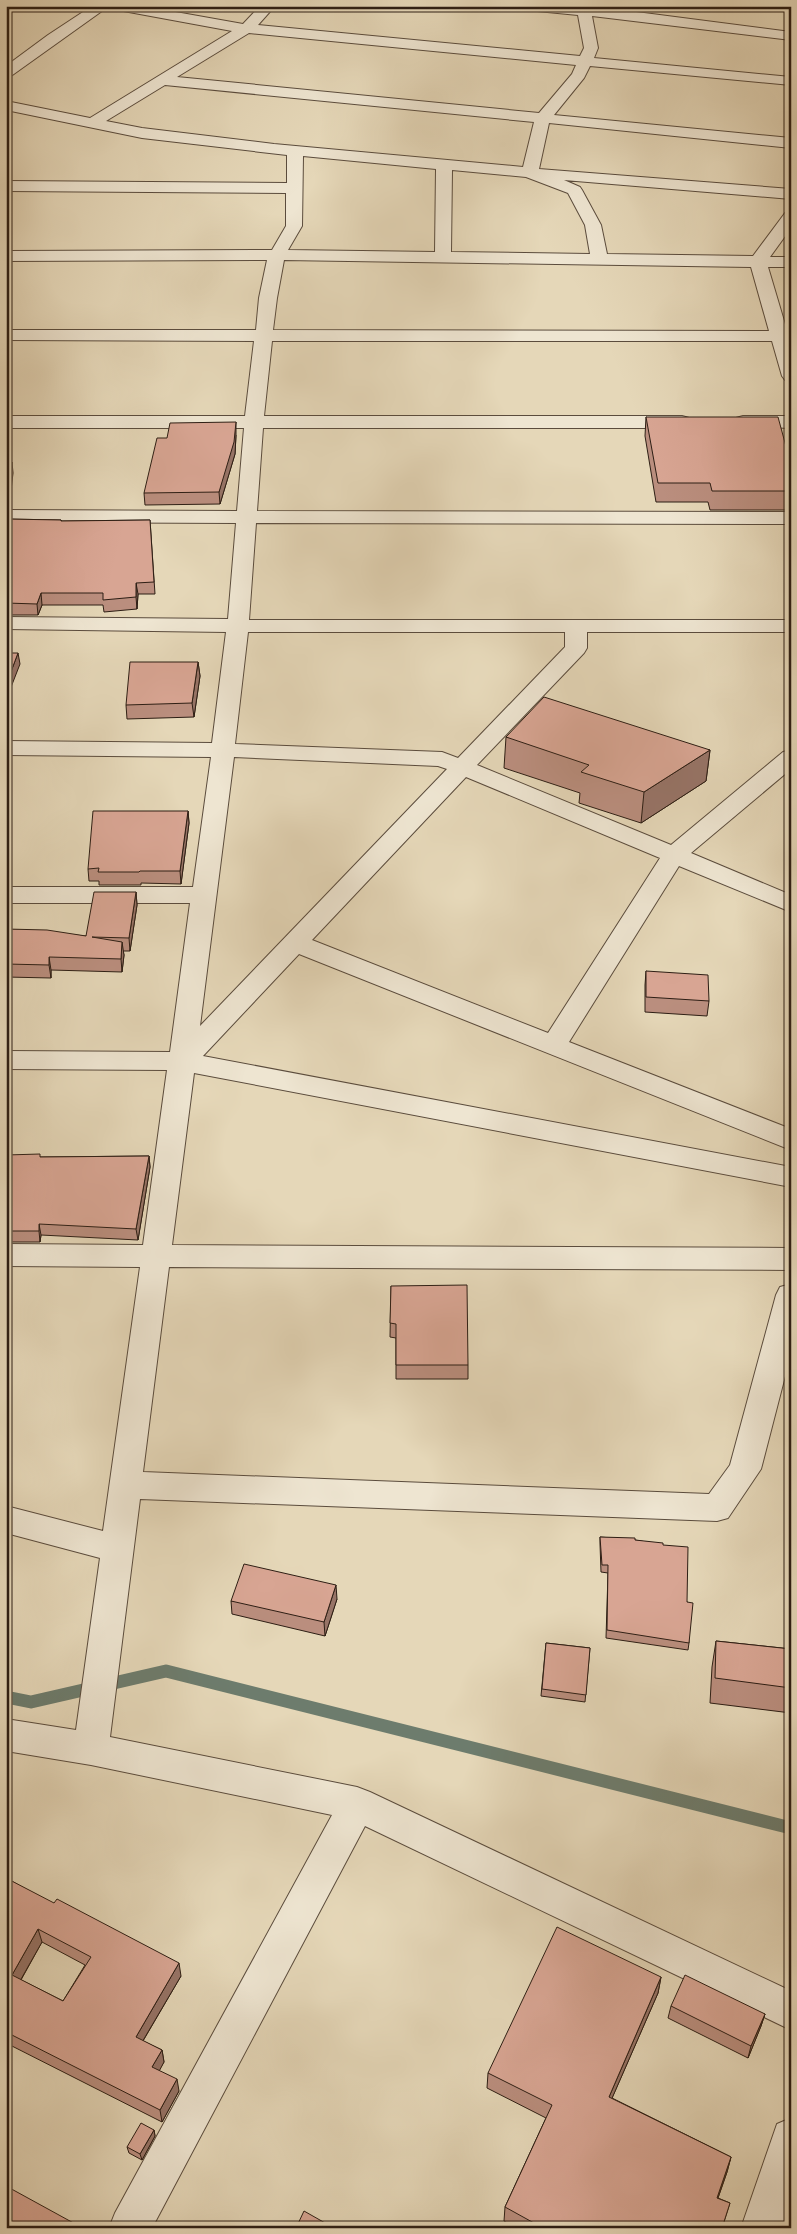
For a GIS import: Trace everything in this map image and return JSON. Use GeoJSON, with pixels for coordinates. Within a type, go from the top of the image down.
{"type":"FeatureCollection","features":[{"type":"Feature","properties":{"kind":"street"},"geometry":{"type":"LineString","coordinates":[[6,73],[53,38],[102,6]]}},
{"type":"Feature","properties":{"kind":"street"},"geometry":{"type":"LineString","coordinates":[[118,6],[247,28],[791,81]]}},
{"type":"Feature","properties":{"kind":"street"},"geometry":{"type":"LineString","coordinates":[[92,122],[247,28],[268,6]]}},
{"type":"Feature","properties":{"kind":"street"},"geometry":{"type":"LineString","coordinates":[[527,6],[583,8],[791,36]]}},
{"type":"Feature","properties":{"kind":"street"},"geometry":{"type":"LineString","coordinates":[[530,173],[543,118],[579,75],[591,48],[583,8]]}},
{"type":"Feature","properties":{"kind":"street"},"geometry":{"type":"LineString","coordinates":[[161,80],[791,143]]}},
{"type":"Feature","properties":{"kind":"street"},"geometry":{"type":"LineString","coordinates":[[6,105],[142,133],[444,165],[675,186],[791,194]]}},
{"type":"Feature","properties":{"kind":"street"},"geometry":{"type":"LineString","coordinates":[[91,1749],[223,750],[238,626],[254,422],[268,298],[277,255],[294,226],[295,150]]}},
{"type":"Feature","properties":{"kind":"street"},"geometry":{"type":"LineString","coordinates":[[444,165],[444,258]]}},
{"type":"Feature","properties":{"kind":"street"},"geometry":{"type":"LineString","coordinates":[[530,173],[574,190],[593,225],[600,260]]}},
{"type":"Feature","properties":{"kind":"street"},"geometry":{"type":"LineString","coordinates":[[6,186],[294,188]]}},
{"type":"Feature","properties":{"kind":"street"},"geometry":{"type":"LineString","coordinates":[[758,262],[791,216]]}},
{"type":"Feature","properties":{"kind":"street"},"geometry":{"type":"LineString","coordinates":[[6,256],[277,255],[791,262]]}},
{"type":"Feature","properties":{"kind":"street"},"geometry":{"type":"LineString","coordinates":[[758,262],[786,336],[791,376]]}},
{"type":"Feature","properties":{"kind":"street"},"geometry":{"type":"LineString","coordinates":[[6,335],[786,336]]}},
{"type":"Feature","properties":{"kind":"street"},"geometry":{"type":"LineString","coordinates":[[6,422],[701,422]]}},
{"type":"Feature","properties":{"kind":"street"},"geometry":{"type":"LineString","coordinates":[[721,422],[791,422]]}},
{"type":"Feature","properties":{"kind":"street"},"geometry":{"type":"LineString","coordinates":[[6,516],[791,518]]}},
{"type":"Feature","properties":{"kind":"street"},"geometry":{"type":"LineString","coordinates":[[6,623],[238,626],[791,626]]}},
{"type":"Feature","properties":{"kind":"street"},"geometry":{"type":"LineString","coordinates":[[182,1061],[576,648],[576,626]]}},
{"type":"Feature","properties":{"kind":"street"},"geometry":{"type":"LineString","coordinates":[[6,748],[223,750],[442,759],[791,904]]}},
{"type":"Feature","properties":{"kind":"street"},"geometry":{"type":"LineString","coordinates":[[554,1045],[674,855],[791,757]]}},
{"type":"Feature","properties":{"kind":"street"},"geometry":{"type":"LineString","coordinates":[[6,895],[204,895]]}},
{"type":"Feature","properties":{"kind":"street"},"geometry":{"type":"LineString","coordinates":[[295,943],[791,1140]]}},
{"type":"Feature","properties":{"kind":"street"},"geometry":{"type":"LineString","coordinates":[[6,1060],[182,1061],[791,1177]]}},
{"type":"Feature","properties":{"kind":"street"},"geometry":{"type":"LineString","coordinates":[[6,1255],[791,1259]]}},
{"type":"Feature","properties":{"kind":"street"},"geometry":{"type":"LineString","coordinates":[[125,1485],[718,1508],[744,1469],[791,1295]]}},
{"type":"Feature","properties":{"kind":"street"},"geometry":{"type":"LineString","coordinates":[[6,1520],[117,1549]]}},
{"type":"Feature","properties":{"kind":"street"},"geometry":{"type":"LineString","coordinates":[[6,1735],[91,1749],[357,1804],[791,2011]]}},
{"type":"Feature","properties":{"kind":"street"},"geometry":{"type":"LineString","coordinates":[[130,2228],[357,1804]]}},
{"type":"Feature","properties":{"kind":"street"},"geometry":{"type":"LineString","coordinates":[[762,2228],[791,2138]]}},
{"type":"Feature","properties":{"kind":"building"},"geometry":{"type":"Polygon","coordinates":[[[646,417],[778,417],[791,465],[791,491],[712,491],[710,483],[658,483],[646,417]]]}},
{"type":"Feature","properties":{"kind":"building"},"geometry":{"type":"Polygon","coordinates":[[[236,422],[234,442],[219,492],[144,493],[157,438],[167,438],[170,423],[236,422]]]}},
{"type":"Feature","properties":{"kind":"building"},"geometry":{"type":"Polygon","coordinates":[[[6,462],[12,462],[8,497],[6,497],[6,462]]]}},
{"type":"Feature","properties":{"kind":"building"},"geometry":{"type":"Polygon","coordinates":[[[6,519],[61,521],[150,520],[154,582],[136,583],[136,597],[103,600],[103,593],[41,593],[37,604],[6,603],[9,597],[6,597],[6,519]]]}},
{"type":"Feature","properties":{"kind":"building"},"geometry":{"type":"Polygon","coordinates":[[[6,653],[18,653],[6,685],[6,653]]]}},
{"type":"Feature","properties":{"kind":"building"},"geometry":{"type":"Polygon","coordinates":[[[130,662],[198,662],[192,703],[126,705],[130,662]]]}},
{"type":"Feature","properties":{"kind":"building"},"geometry":{"type":"Polygon","coordinates":[[[544,697],[710,750],[644,792],[581,772],[589,765],[506,737],[544,697]]]}},
{"type":"Feature","properties":{"kind":"building"},"geometry":{"type":"Polygon","coordinates":[[[93,811],[188,811],[180,871],[98,872],[99,868],[88,869],[93,811]]]}},
{"type":"Feature","properties":{"kind":"building"},"geometry":{"type":"Polygon","coordinates":[[[94,892],[136,892],[129,938],[92,937],[122,942],[121,959],[49,957],[49,965],[6,964],[6,929],[47,930],[86,936],[94,892]]]}},
{"type":"Feature","properties":{"kind":"building"},"geometry":{"type":"Polygon","coordinates":[[[646,971],[708,975],[709,1001],[646,997],[646,971]]]}},
{"type":"Feature","properties":{"kind":"building"},"geometry":{"type":"Polygon","coordinates":[[[40,1154],[40,1157],[149,1156],[136,1229],[39,1224],[39,1231],[6,1231],[6,1155],[40,1154]]]}},
{"type":"Feature","properties":{"kind":"building"},"geometry":{"type":"Polygon","coordinates":[[[467,1285],[468,1365],[396,1365],[396,1324],[390,1323],[391,1286],[467,1285]]]}},
{"type":"Feature","properties":{"kind":"building"},"geometry":{"type":"Polygon","coordinates":[[[600,1537],[635,1538],[635,1540],[663,1543],[663,1545],[688,1547],[687,1602],[693,1603],[689,1643],[607,1630],[608,1565],[602,1565],[600,1537]]]}},
{"type":"Feature","properties":{"kind":"building"},"geometry":{"type":"Polygon","coordinates":[[[244,1564],[336,1585],[324,1622],[231,1601],[244,1564]]]}},
{"type":"Feature","properties":{"kind":"building"},"geometry":{"type":"Polygon","coordinates":[[[716,1641],[791,1649],[791,1688],[715,1678],[716,1641]]]}},
{"type":"Feature","properties":{"kind":"building"},"geometry":{"type":"Polygon","coordinates":[[[546,1643],[590,1648],[586,1695],[542,1689],[546,1643]]]}},
{"type":"Feature","properties":{"kind":"building"},"geometry":{"type":"Polygon","coordinates":[[[6,1878],[54,1903],[57,1899],[179,1963],[136,2037],[162,2050],[152,2067],[177,2079],[160,2110],[6,2032],[6,1878]],[[38,1929],[12,1975],[63,2001],[91,1957],[38,1929]]]}},
{"type":"Feature","properties":{"kind":"building"},"geometry":{"type":"Polygon","coordinates":[[[557,1927],[661,1977],[609,2097],[731,2157],[717,2198],[730,2203],[722,2228],[543,2228],[505,2207],[552,2105],[488,2073],[557,1927]]]}},
{"type":"Feature","properties":{"kind":"building"},"geometry":{"type":"Polygon","coordinates":[[[685,1975],[765,2014],[751,2046],[671,2006],[685,1975]]]}},
{"type":"Feature","properties":{"kind":"building"},"geometry":{"type":"Polygon","coordinates":[[[141,2123],[154,2130],[140,2154],[127,2147],[141,2123]]]}},
{"type":"Feature","properties":{"kind":"building"},"geometry":{"type":"Polygon","coordinates":[[[6,2186],[79,2226],[78,2228],[6,2228],[6,2186]]]}},
{"type":"Feature","properties":{"kind":"building"},"geometry":{"type":"Polygon","coordinates":[[[304,2211],[334,2228],[296,2228],[304,2211]]]}},
{"type":"Feature","properties":{"kind":"waterway"},"geometry":{"type":"LineString","coordinates":[[6,1697],[31,1702],[166,1671],[791,1828]]}}]}
